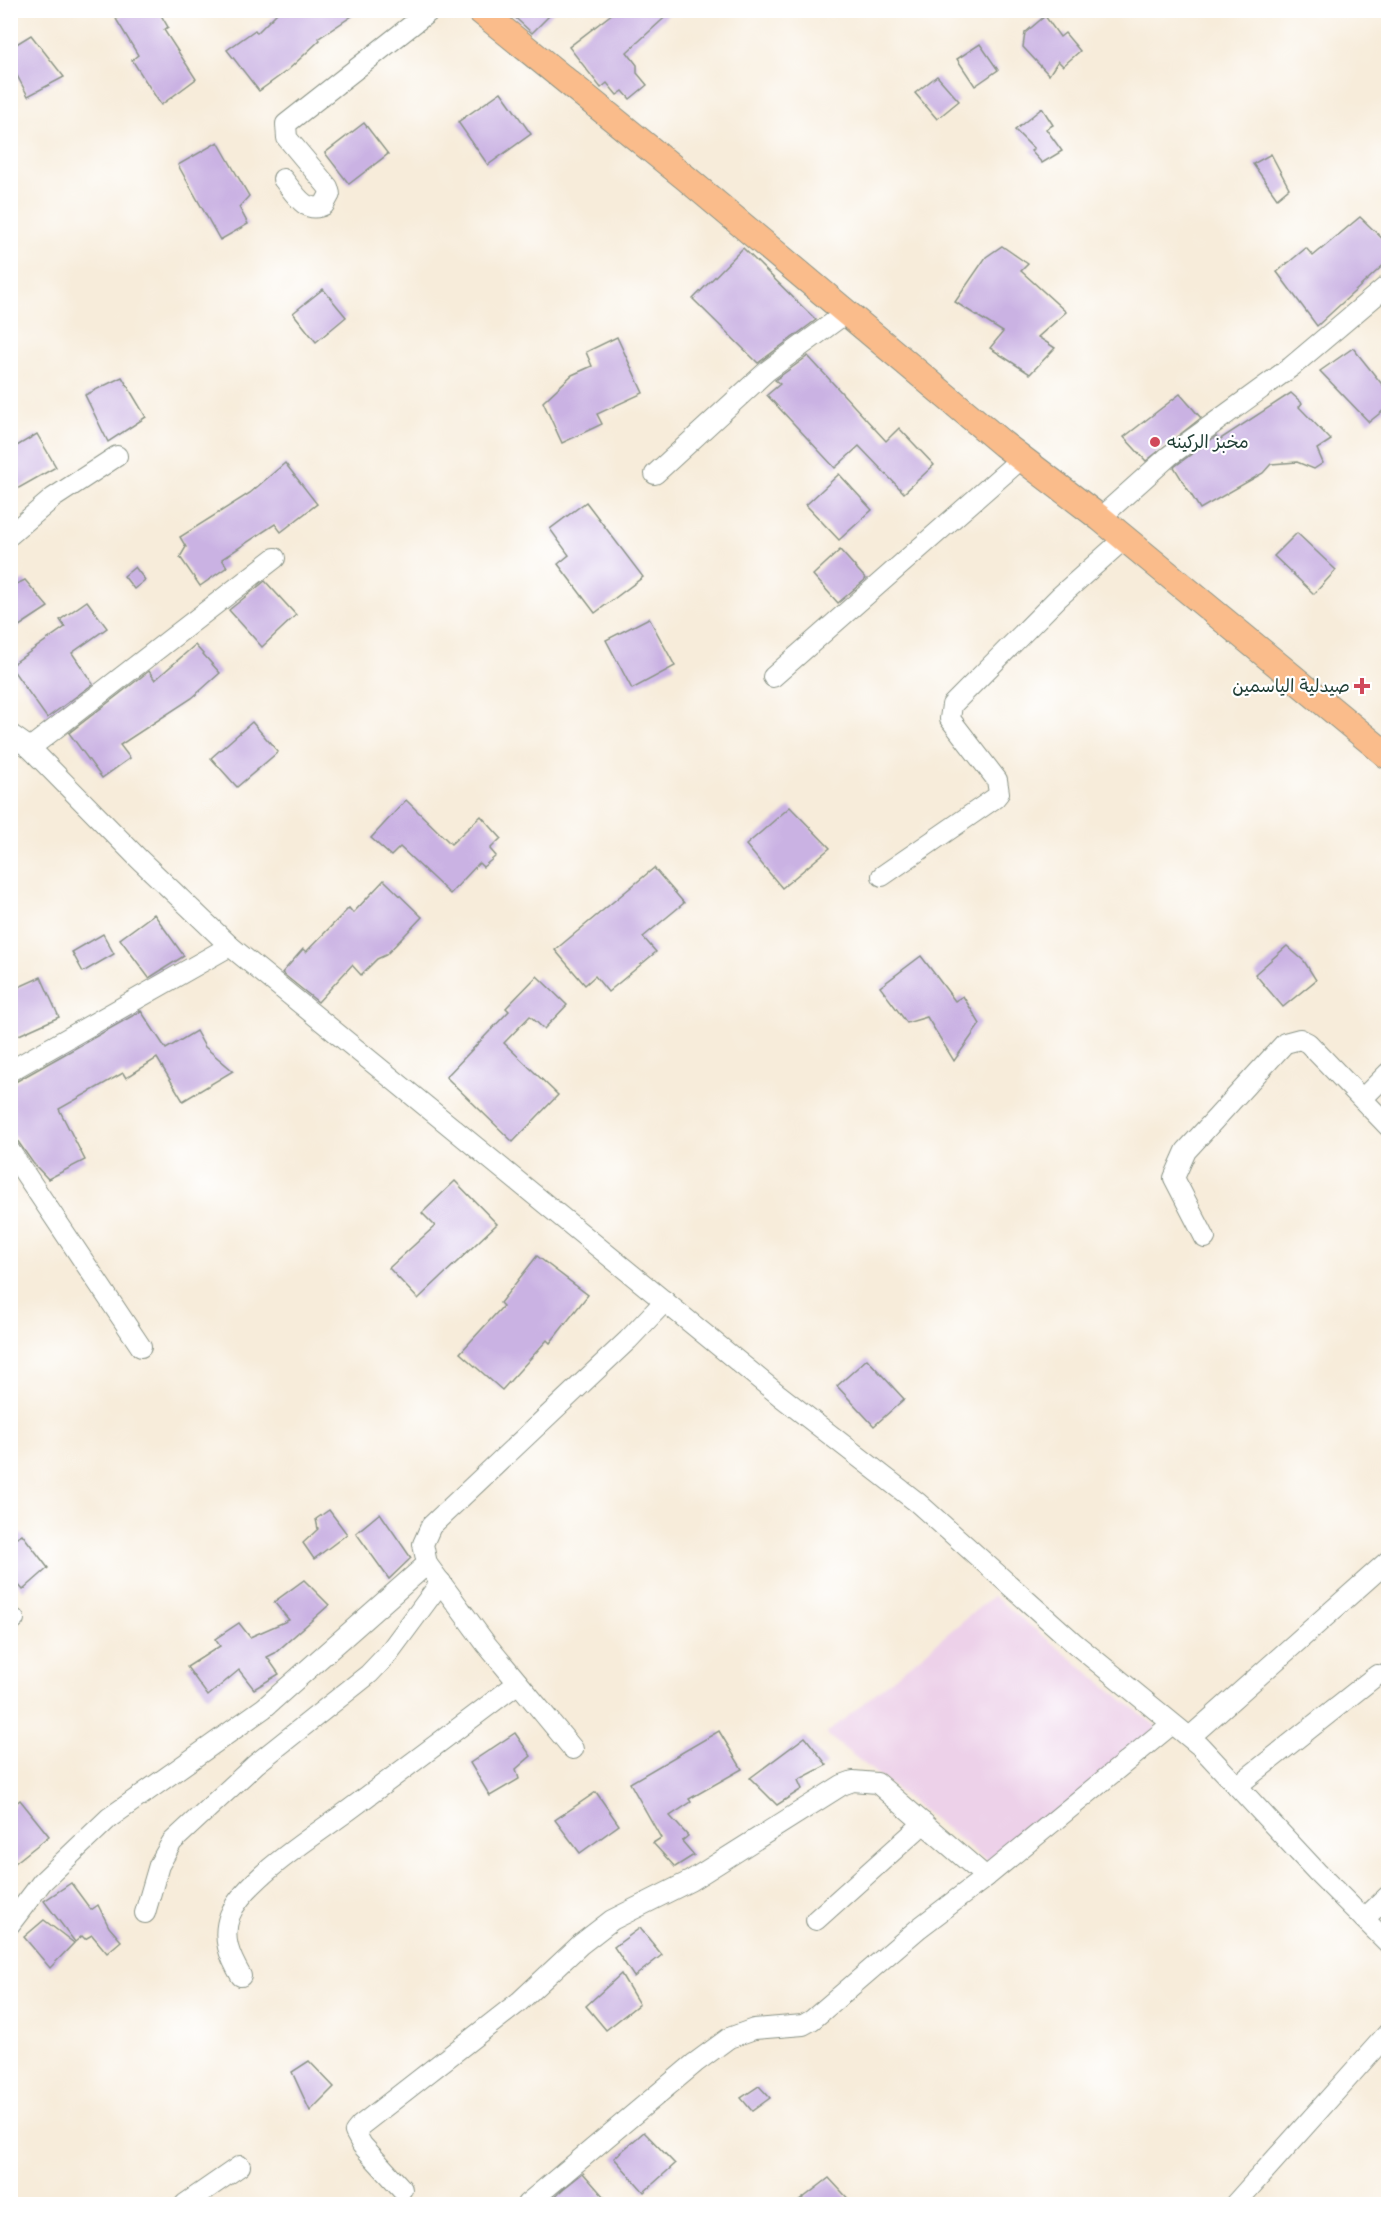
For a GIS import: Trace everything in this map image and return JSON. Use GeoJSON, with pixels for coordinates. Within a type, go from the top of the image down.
{"type":"FeatureCollection","features":[{"type":"Feature","properties":{"kind":"main road"},"geometry":{"type":"LineString","coordinates":[[479,10],[686,178],[1022,458],[1125,538],[1389,756]]}},
{"type":"Feature","properties":{"kind":"street"},"geometry":{"type":"LineString","coordinates":[[284,179],[305,206],[318,208],[324,206],[330,194],[328,187],[287,138],[286,124],[431,10]]}},
{"type":"Feature","properties":{"kind":"street"},"geometry":{"type":"LineString","coordinates":[[1100,518],[1169,456],[1290,367],[1389,285]]}},
{"type":"Feature","properties":{"kind":"street"},"geometry":{"type":"LineString","coordinates":[[655,474],[767,372],[846,313]]}},
{"type":"Feature","properties":{"kind":"street"},"geometry":{"type":"LineString","coordinates":[[10,535],[53,498],[117,456]]}},
{"type":"Feature","properties":{"kind":"street"},"geometry":{"type":"LineString","coordinates":[[773,677],[1022,458]]}},
{"type":"Feature","properties":{"kind":"street"},"geometry":{"type":"LineString","coordinates":[[882,876],[999,793],[997,780],[950,719],[952,705],[1059,597],[1125,538]]}},
{"type":"Feature","properties":{"kind":"street"},"geometry":{"type":"LineString","coordinates":[[30,748],[275,558]]}},
{"type":"Feature","properties":{"kind":"street"},"geometry":{"type":"LineString","coordinates":[[10,734],[30,748],[139,860],[230,946],[779,1395],[918,1503],[1074,1641],[1190,1737],[1389,1943]]}},
{"type":"Feature","properties":{"kind":"street"},"geometry":{"type":"LineString","coordinates":[[10,1071],[230,946]]}},
{"type":"Feature","properties":{"kind":"street"},"geometry":{"type":"LineString","coordinates":[[1205,1238],[1174,1178],[1186,1151],[1285,1043],[1300,1039],[1308,1043],[1389,1126]]}},
{"type":"Feature","properties":{"kind":"street"},"geometry":{"type":"LineString","coordinates":[[1363,1098],[1389,1073]]}},
{"type":"Feature","properties":{"kind":"street"},"geometry":{"type":"LineString","coordinates":[[10,1151],[141,1347]]}},
{"type":"Feature","properties":{"kind":"street"},"geometry":{"type":"LineString","coordinates":[[573,1749],[518,1683],[427,1564],[423,1544],[431,1526],[628,1340],[665,1301]]}},
{"type":"Feature","properties":{"kind":"street"},"geometry":{"type":"LineString","coordinates":[[1190,1737],[1389,1561]]}},
{"type":"Feature","properties":{"kind":"street"},"geometry":{"type":"LineString","coordinates":[[10,1924],[42,1882],[109,1818],[264,1708],[427,1564]]}},
{"type":"Feature","properties":{"kind":"street"},"geometry":{"type":"LineString","coordinates":[[146,1913],[159,1865],[172,1842],[256,1764],[369,1674],[387,1654],[441,1582]]}},
{"type":"Feature","properties":{"kind":"street"},"geometry":{"type":"LineString","coordinates":[[1237,1786],[1377,1675]]}},
{"type":"Feature","properties":{"kind":"street"},"geometry":{"type":"LineString","coordinates":[[241,1976],[231,1958],[225,1938],[230,1916],[240,1897],[302,1845],[518,1683]]}},
{"type":"Feature","properties":{"kind":"street"},"geometry":{"type":"LineString","coordinates":[[527,2205],[695,2063],[729,2038],[754,2029],[802,2025],[1172,1724]]}},
{"type":"Feature","properties":{"kind":"street"},"geometry":{"type":"LineString","coordinates":[[402,2189],[363,2145],[355,2132],[360,2126],[519,2002],[581,1944],[612,1920],[690,1881],[824,1796],[854,1780],[877,1783],[986,1877]]}},
{"type":"Feature","properties":{"kind":"street"},"geometry":{"type":"LineString","coordinates":[[816,1920],[924,1823]]}},
{"type":"Feature","properties":{"kind":"street"},"geometry":{"type":"LineString","coordinates":[[1364,1919],[1389,1896]]}},
{"type":"Feature","properties":{"kind":"street"},"geometry":{"type":"LineString","coordinates":[[1235,2205],[1389,2033]]}},
{"type":"Feature","properties":{"kind":"street"},"geometry":{"type":"LineString","coordinates":[[185,2205],[240,2166]]}},
{"type":"Feature","properties":{"kind":"shaded area"},"geometry":{"type":"Polygon","coordinates":[[[993,1596],[1158,1728],[995,1867],[826,1734],[993,1596]]]}},
{"type":"Feature","properties":{"kind":"building"},"geometry":{"type":"Polygon","coordinates":[[[131,10],[158,10],[168,27],[164,30],[196,79],[161,105],[132,60],[138,55],[116,19],[131,10]]]}},
{"type":"Feature","properties":{"kind":"building"},"geometry":{"type":"Polygon","coordinates":[[[280,10],[361,10],[319,38],[320,40],[288,70],[259,91],[227,50],[255,30],[257,33],[280,10]]]}},
{"type":"Feature","properties":{"kind":"building"},"geometry":{"type":"Polygon","coordinates":[[[507,10],[555,10],[532,33],[507,10]]]}},
{"type":"Feature","properties":{"kind":"building"},"geometry":{"type":"Polygon","coordinates":[[[617,10],[673,10],[627,52],[637,65],[637,73],[647,85],[630,99],[623,91],[617,95],[607,83],[601,88],[569,47],[617,10]]]}},
{"type":"Feature","properties":{"kind":"building"},"geometry":{"type":"Polygon","coordinates":[[[1045,16],[1060,37],[1065,33],[1080,51],[1063,66],[1058,61],[1049,75],[1023,47],[1025,33],[1045,16]]]}},
{"type":"Feature","properties":{"kind":"building"},"geometry":{"type":"Polygon","coordinates":[[[31,35],[64,77],[28,96],[14,70],[10,70],[10,48],[31,35]]]}},
{"type":"Feature","properties":{"kind":"building"},"geometry":{"type":"Polygon","coordinates":[[[980,44],[998,70],[975,86],[957,59],[980,44]]]}},
{"type":"Feature","properties":{"kind":"building"},"geometry":{"type":"Polygon","coordinates":[[[937,76],[959,101],[937,119],[915,93],[937,76]]]}},
{"type":"Feature","properties":{"kind":"building"},"geometry":{"type":"Polygon","coordinates":[[[501,92],[531,134],[488,165],[458,122],[501,92]]]}},
{"type":"Feature","properties":{"kind":"building"},"geometry":{"type":"Polygon","coordinates":[[[1042,108],[1053,125],[1046,129],[1062,151],[1042,163],[1031,151],[1034,149],[1015,130],[1042,108]]]}},
{"type":"Feature","properties":{"kind":"building"},"geometry":{"type":"Polygon","coordinates":[[[364,123],[388,154],[349,184],[325,153],[364,123]]]}},
{"type":"Feature","properties":{"kind":"building"},"geometry":{"type":"Polygon","coordinates":[[[218,142],[249,196],[239,207],[248,224],[220,240],[178,165],[218,142]]]}},
{"type":"Feature","properties":{"kind":"building"},"geometry":{"type":"Polygon","coordinates":[[[1271,154],[1289,188],[1277,198],[1253,164],[1271,154]]]}},
{"type":"Feature","properties":{"kind":"building"},"geometry":{"type":"Polygon","coordinates":[[[1360,217],[1389,245],[1389,260],[1317,326],[1277,272],[1306,248],[1313,256],[1360,217]]]}},
{"type":"Feature","properties":{"kind":"building"},"geometry":{"type":"Polygon","coordinates":[[[1002,246],[1028,264],[1021,271],[1066,312],[1038,337],[1055,348],[1030,374],[990,348],[1003,332],[955,302],[986,257],[1002,246]]]}},
{"type":"Feature","properties":{"kind":"building"},"geometry":{"type":"Polygon","coordinates":[[[743,248],[816,320],[758,363],[693,299],[743,248]]]}},
{"type":"Feature","properties":{"kind":"building"},"geometry":{"type":"Polygon","coordinates":[[[323,289],[346,317],[316,342],[293,313],[323,289]]]}},
{"type":"Feature","properties":{"kind":"building"},"geometry":{"type":"Polygon","coordinates":[[[617,337],[643,393],[597,414],[602,424],[562,443],[543,402],[572,375],[592,366],[586,352],[617,337]]]}},
{"type":"Feature","properties":{"kind":"building"},"geometry":{"type":"Polygon","coordinates":[[[1353,348],[1389,393],[1389,406],[1369,422],[1320,371],[1353,348]]]}},
{"type":"Feature","properties":{"kind":"building"},"geometry":{"type":"Polygon","coordinates":[[[808,356],[886,441],[899,428],[934,465],[904,493],[859,446],[835,468],[767,395],[780,384],[775,380],[808,356]]]}},
{"type":"Feature","properties":{"kind":"building"},"geometry":{"type":"Polygon","coordinates":[[[122,377],[146,417],[108,442],[85,395],[122,377]]]}},
{"type":"Feature","properties":{"kind":"building"},"geometry":{"type":"Polygon","coordinates":[[[1291,393],[1302,403],[1299,407],[1331,440],[1317,449],[1323,463],[1314,469],[1297,462],[1271,464],[1263,473],[1200,509],[1174,467],[1216,436],[1219,440],[1291,393]]]}},
{"type":"Feature","properties":{"kind":"building"},"geometry":{"type":"Polygon","coordinates":[[[1180,394],[1201,418],[1146,461],[1124,437],[1180,394]]]}},
{"type":"Feature","properties":{"kind":"building"},"geometry":{"type":"Polygon","coordinates":[[[37,434],[56,467],[10,493],[10,450],[37,434]]]}},
{"type":"Feature","properties":{"kind":"building"},"geometry":{"type":"Polygon","coordinates":[[[285,463],[317,504],[281,532],[275,524],[222,559],[227,567],[200,586],[180,557],[186,547],[180,537],[250,493],[285,463]]]}},
{"type":"Feature","properties":{"kind":"building"},"geometry":{"type":"Polygon","coordinates":[[[839,474],[872,510],[839,540],[806,505],[839,474]]]}},
{"type":"Feature","properties":{"kind":"building"},"geometry":{"type":"Polygon","coordinates":[[[586,502],[643,577],[595,613],[558,564],[569,555],[550,529],[586,502]]]}},
{"type":"Feature","properties":{"kind":"building"},"geometry":{"type":"Polygon","coordinates":[[[1297,533],[1336,570],[1314,594],[1274,556],[1297,533]]]}},
{"type":"Feature","properties":{"kind":"building"},"geometry":{"type":"Polygon","coordinates":[[[840,550],[866,579],[838,603],[813,575],[840,550]]]}},
{"type":"Feature","properties":{"kind":"building"},"geometry":{"type":"Polygon","coordinates":[[[135,567],[145,580],[134,589],[124,576],[135,567]]]}},
{"type":"Feature","properties":{"kind":"building"},"geometry":{"type":"Polygon","coordinates":[[[25,580],[48,607],[10,632],[10,587],[25,580]]]}},
{"type":"Feature","properties":{"kind":"building"},"geometry":{"type":"Polygon","coordinates":[[[265,581],[296,615],[262,647],[229,610],[265,581]]]}},
{"type":"Feature","properties":{"kind":"building"},"geometry":{"type":"Polygon","coordinates":[[[87,601],[107,628],[72,653],[93,684],[47,718],[10,666],[65,627],[60,620],[87,601]]]}},
{"type":"Feature","properties":{"kind":"building"},"geometry":{"type":"Polygon","coordinates":[[[649,618],[675,666],[632,689],[606,640],[649,618]]]}},
{"type":"Feature","properties":{"kind":"building"},"geometry":{"type":"Polygon","coordinates":[[[195,645],[220,673],[192,698],[120,745],[130,758],[102,778],[69,733],[149,671],[155,680],[195,645]]]}},
{"type":"Feature","properties":{"kind":"building"},"geometry":{"type":"Polygon","coordinates":[[[252,722],[278,752],[237,787],[211,758],[252,722]]]}},
{"type":"Feature","properties":{"kind":"building"},"geometry":{"type":"Polygon","coordinates":[[[406,800],[451,844],[481,816],[501,838],[490,849],[496,856],[483,867],[479,863],[450,894],[400,847],[391,856],[371,838],[406,800]]]}},
{"type":"Feature","properties":{"kind":"building"},"geometry":{"type":"Polygon","coordinates":[[[790,807],[830,848],[782,888],[746,845],[790,807]]]}},
{"type":"Feature","properties":{"kind":"building"},"geometry":{"type":"Polygon","coordinates":[[[654,868],[684,903],[643,937],[656,952],[608,992],[595,976],[585,985],[555,950],[654,868]]]}},
{"type":"Feature","properties":{"kind":"building"},"geometry":{"type":"Polygon","coordinates":[[[384,880],[422,917],[386,955],[377,959],[361,975],[352,965],[318,1002],[282,973],[303,949],[306,952],[349,908],[353,913],[384,880]]]}},
{"type":"Feature","properties":{"kind":"building"},"geometry":{"type":"Polygon","coordinates":[[[154,914],[184,956],[149,978],[120,939],[154,914]]]}},
{"type":"Feature","properties":{"kind":"building"},"geometry":{"type":"Polygon","coordinates":[[[103,934],[114,954],[83,972],[72,952],[103,934]]]}},
{"type":"Feature","properties":{"kind":"building"},"geometry":{"type":"Polygon","coordinates":[[[1287,946],[1304,961],[1316,980],[1283,1007],[1255,974],[1287,946]]]}},
{"type":"Feature","properties":{"kind":"building"},"geometry":{"type":"Polygon","coordinates":[[[921,956],[955,1001],[963,996],[980,1024],[954,1061],[927,1017],[907,1023],[880,987],[921,956]]]}},
{"type":"Feature","properties":{"kind":"building"},"geometry":{"type":"Polygon","coordinates":[[[537,976],[567,1005],[544,1029],[530,1016],[504,1043],[558,1095],[513,1142],[446,1077],[509,1011],[506,1008],[537,976]]]}},
{"type":"Feature","properties":{"kind":"building"},"geometry":{"type":"Polygon","coordinates":[[[41,977],[59,1017],[10,1039],[10,991],[41,977]]]}},
{"type":"Feature","properties":{"kind":"building"},"geometry":{"type":"Polygon","coordinates":[[[141,1011],[166,1049],[196,1031],[205,1047],[233,1071],[183,1101],[157,1058],[126,1078],[123,1073],[59,1109],[85,1160],[48,1179],[33,1163],[10,1130],[10,1085],[141,1011]]]}},
{"type":"Feature","properties":{"kind":"building"},"geometry":{"type":"Polygon","coordinates":[[[455,1181],[497,1224],[418,1299],[389,1268],[435,1226],[422,1213],[455,1181]]]}},
{"type":"Feature","properties":{"kind":"building"},"geometry":{"type":"Polygon","coordinates":[[[537,1256],[588,1295],[550,1343],[547,1340],[502,1390],[460,1353],[503,1306],[500,1303],[537,1256]]]}},
{"type":"Feature","properties":{"kind":"building"},"geometry":{"type":"Polygon","coordinates":[[[867,1359],[904,1399],[874,1426],[837,1386],[867,1359]]]}},
{"type":"Feature","properties":{"kind":"building"},"geometry":{"type":"Polygon","coordinates":[[[329,1510],[347,1534],[314,1559],[303,1543],[318,1529],[316,1519],[329,1510]]]}},
{"type":"Feature","properties":{"kind":"building"},"geometry":{"type":"Polygon","coordinates":[[[380,1513],[411,1558],[389,1579],[356,1533],[380,1513]]]}},
{"type":"Feature","properties":{"kind":"building"},"geometry":{"type":"Polygon","coordinates":[[[22,1534],[48,1568],[23,1590],[10,1575],[10,1541],[22,1534]]]}},
{"type":"Feature","properties":{"kind":"building"},"geometry":{"type":"Polygon","coordinates":[[[304,1580],[329,1605],[275,1653],[267,1657],[279,1674],[254,1689],[239,1670],[208,1696],[187,1667],[220,1646],[215,1639],[239,1623],[250,1637],[289,1620],[274,1602],[304,1580]]]}},
{"type":"Feature","properties":{"kind":"building"},"geometry":{"type":"Polygon","coordinates":[[[719,1731],[742,1769],[689,1799],[691,1802],[670,1816],[688,1836],[682,1841],[694,1855],[675,1867],[653,1843],[661,1838],[630,1783],[719,1731]]]}},
{"type":"Feature","properties":{"kind":"building"},"geometry":{"type":"Polygon","coordinates":[[[515,1733],[531,1756],[516,1769],[519,1779],[490,1796],[470,1763],[515,1733]]]}},
{"type":"Feature","properties":{"kind":"building"},"geometry":{"type":"Polygon","coordinates":[[[805,1737],[827,1765],[798,1780],[802,1789],[777,1805],[750,1778],[805,1737]]]}},
{"type":"Feature","properties":{"kind":"building"},"geometry":{"type":"Polygon","coordinates":[[[596,1792],[619,1825],[580,1853],[555,1820],[596,1792]]]}},
{"type":"Feature","properties":{"kind":"building"},"geometry":{"type":"Polygon","coordinates":[[[20,1800],[49,1836],[10,1867],[10,1808],[20,1800]]]}},
{"type":"Feature","properties":{"kind":"building"},"geometry":{"type":"Polygon","coordinates":[[[71,1883],[91,1910],[98,1905],[109,1927],[121,1941],[107,1953],[92,1935],[85,1939],[82,1936],[75,1942],[44,1901],[71,1883]]]}},
{"type":"Feature","properties":{"kind":"building"},"geometry":{"type":"Polygon","coordinates":[[[44,1920],[74,1943],[50,1968],[24,1937],[44,1920]]]}},
{"type":"Feature","properties":{"kind":"building"},"geometry":{"type":"Polygon","coordinates":[[[640,1928],[662,1955],[634,1977],[614,1947],[640,1928]]]}},
{"type":"Feature","properties":{"kind":"building"},"geometry":{"type":"Polygon","coordinates":[[[621,1974],[639,2004],[606,2030],[586,2006],[621,1974]]]}},
{"type":"Feature","properties":{"kind":"building"},"geometry":{"type":"Polygon","coordinates":[[[309,2061],[334,2087],[310,2111],[292,2072],[309,2061]]]}},
{"type":"Feature","properties":{"kind":"building"},"geometry":{"type":"Polygon","coordinates":[[[759,2086],[770,2098],[752,2111],[741,2098],[759,2086]]]}},
{"type":"Feature","properties":{"kind":"building"},"geometry":{"type":"Polygon","coordinates":[[[644,2132],[675,2164],[644,2192],[614,2158],[644,2132]]]}},
{"type":"Feature","properties":{"kind":"building"},"geometry":{"type":"Polygon","coordinates":[[[583,2173],[611,2205],[546,2205],[563,2189],[583,2173]]]}},
{"type":"Feature","properties":{"kind":"building"},"geometry":{"type":"Polygon","coordinates":[[[829,2178],[854,2205],[794,2205],[829,2178]]]}},
{"type":"Feature","properties":{"kind":"place","name":"مخبز الركينه"},"geometry":{"type":"Point","coordinates":[1155,442]}},
{"type":"Feature","properties":{"kind":"place","name":"صيدلية الياسمين"},"geometry":{"type":"Point","coordinates":[1362,686]}}]}
